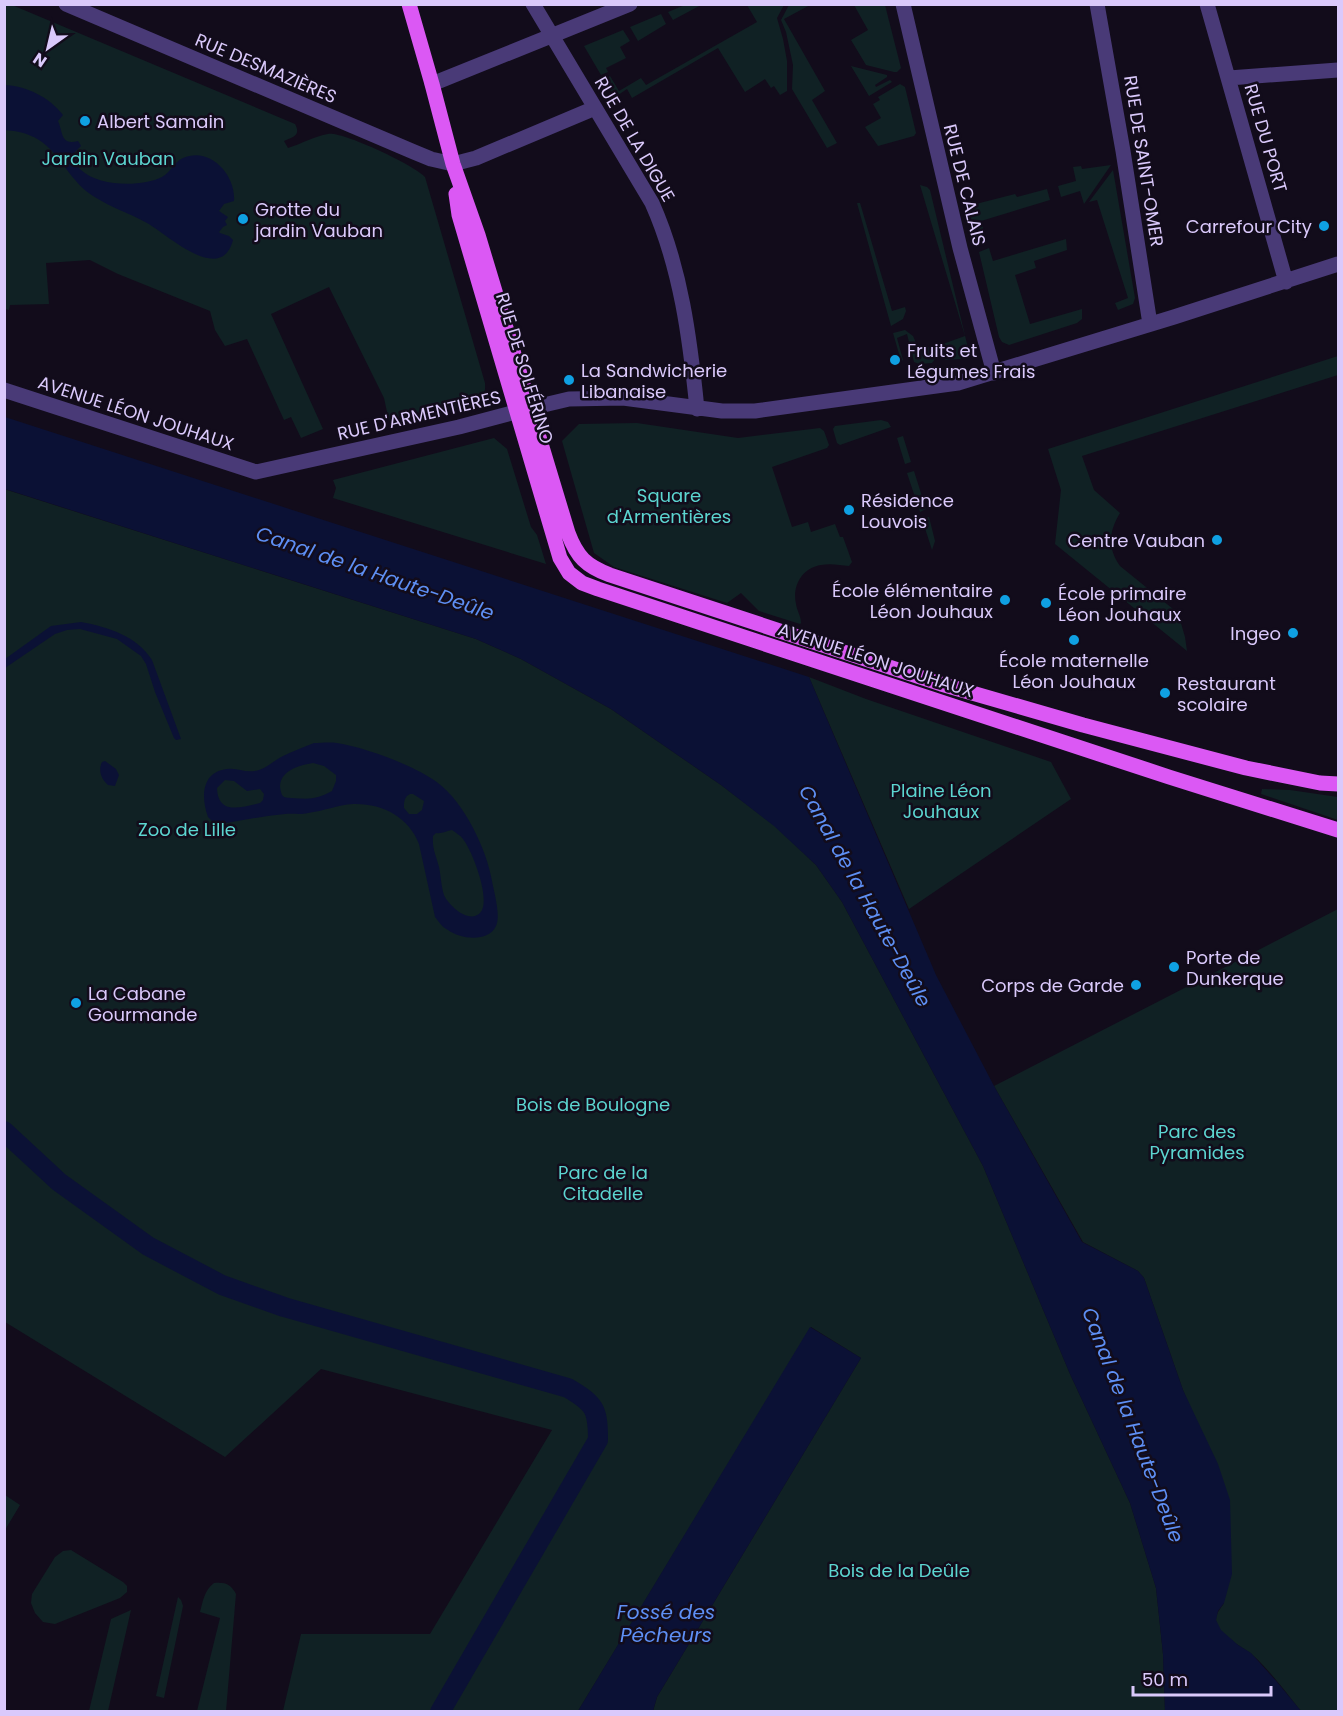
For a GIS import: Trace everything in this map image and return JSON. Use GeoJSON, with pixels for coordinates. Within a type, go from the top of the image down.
{"type":"FeatureCollection","features":[{"type":"Feature","properties":{"kind":"main road","name":"RUE DE SOLFÉRINO"},"geometry":{"type":"LineString","coordinates":[[409,4],[453,164],[459,215],[524,410],[573,547],[586,563]]}},
{"type":"Feature","properties":{"kind":"main road","name":"RUE DE SOLFÉRINO"},"geometry":{"type":"LineString","coordinates":[[524,410],[560,558],[568,573],[574,578]]}},
{"type":"Feature","properties":{"kind":"main road","name":"AVENUE LÉON JOUHAUX"},"geometry":{"type":"LineString","coordinates":[[586,563],[596,570],[620,579],[941,684],[1246,768],[1320,783],[1338,784]]}},
{"type":"Feature","properties":{"kind":"main road","name":"AVENUE LÉON JOUHAUX"},"geometry":{"type":"LineString","coordinates":[[574,578],[598,589],[1338,830]]}},
{"type":"Feature","properties":{"kind":"main road"},"geometry":{"type":"LineString","coordinates":[[1320,783],[1338,776]]}},
{"type":"Feature","properties":{"kind":"street","name":"RUE DESMAZIÈRES"},"geometry":{"type":"LineString","coordinates":[[66,4],[421,155],[453,164]]}},
{"type":"Feature","properties":{"kind":"street","name":"RUE DE LA DIGUE"},"geometry":{"type":"LineString","coordinates":[[533,4],[652,203],[668,245],[681,293],[688,330],[697,409]]}},
{"type":"Feature","properties":{"kind":"street"},"geometry":{"type":"LineString","coordinates":[[432,84],[630,4]]}},
{"type":"Feature","properties":{"kind":"street","name":"RUE DE CALAIS"},"geometry":{"type":"LineString","coordinates":[[903,4],[960,248],[994,373]]}},
{"type":"Feature","properties":{"kind":"street","name":"RUE DE SAINT-OMER"},"geometry":{"type":"LineString","coordinates":[[1097,4],[1150,324]]}},
{"type":"Feature","properties":{"kind":"street","name":"RUE DU PORT"},"geometry":{"type":"LineString","coordinates":[[1207,4],[1286,282]]}},
{"type":"Feature","properties":{"kind":"street"},"geometry":{"type":"LineString","coordinates":[[1229,78],[1338,70]]}},
{"type":"Feature","properties":{"kind":"street"},"geometry":{"type":"LineString","coordinates":[[453,164],[476,158],[595,108]]}},
{"type":"Feature","properties":{"kind":"street","name":"RUE D'ARMENTIÈRES"},"geometry":{"type":"LineString","coordinates":[[256,472],[472,424],[569,399],[608,398],[655,401],[697,409],[755,411],[958,383],[1338,264]]}},
{"type":"Feature","properties":{"kind":"street","name":"AVENUE LÉON JOUHAUX"},"geometry":{"type":"LineString","coordinates":[[4,390],[256,472]]}},
{"type":"Feature","properties":{"kind":"green space","name":"Jardin Vauban"},"geometry":{"type":"Polygon","coordinates":[[[4,5],[12,5],[295,124],[297,133],[284,141],[288,148],[323,135],[336,134],[378,150],[425,177],[485,383],[482,397],[471,405],[389,421],[384,398],[329,287],[271,314],[323,429],[301,438],[291,417],[284,420],[247,339],[225,346],[215,330],[210,311],[118,274],[90,260],[46,263],[49,304],[10,305],[9,310],[5,309],[4,5]]]}},
{"type":"Feature","properties":{"kind":"green space"},"geometry":{"type":"Polygon","coordinates":[[[685,5],[701,5],[673,20],[668,12],[685,5]]]}},
{"type":"Feature","properties":{"kind":"green space"},"geometry":{"type":"Polygon","coordinates":[[[747,5],[784,5],[777,18],[787,61],[787,91],[780,95],[765,79],[745,92],[718,48],[632,98],[627,89],[615,99],[604,80],[610,76],[619,91],[641,78],[646,85],[757,22],[747,5]]]}},
{"type":"Feature","properties":{"kind":"green space"},"geometry":{"type":"Polygon","coordinates":[[[789,5],[810,5],[784,19],[825,91],[812,100],[837,143],[827,148],[792,89],[793,65],[781,20],[789,5]]]}},
{"type":"Feature","properties":{"kind":"green space"},"geometry":{"type":"Polygon","coordinates":[[[854,5],[885,5],[901,68],[897,72],[866,65],[851,40],[868,30],[854,5]]]}},
{"type":"Feature","properties":{"kind":"green space"},"geometry":{"type":"Polygon","coordinates":[[[661,14],[666,24],[638,41],[630,27],[661,14]]]}},
{"type":"Feature","properties":{"kind":"green space"},"geometry":{"type":"Polygon","coordinates":[[[623,30],[630,41],[620,47],[626,58],[606,68],[608,72],[601,75],[584,46],[623,30]]]}},
{"type":"Feature","properties":{"kind":"green space"},"geometry":{"type":"Polygon","coordinates":[[[851,66],[887,75],[875,85],[876,87],[890,80],[892,82],[869,96],[851,66]]]}},
{"type":"Feature","properties":{"kind":"green space"},"geometry":{"type":"Polygon","coordinates":[[[900,84],[905,87],[916,133],[914,136],[878,146],[865,127],[881,118],[873,104],[880,100],[878,97],[900,84]]]}},
{"type":"Feature","properties":{"kind":"green space"},"geometry":{"type":"Polygon","coordinates":[[[1111,165],[1084,204],[1080,191],[1061,197],[1058,186],[1076,181],[1073,167],[1081,166],[1082,169],[1111,165]]]}},
{"type":"Feature","properties":{"kind":"green space"},"geometry":{"type":"Polygon","coordinates":[[[1113,170],[1135,298],[1133,304],[1118,310],[1115,303],[1128,298],[1097,200],[1089,202],[1113,170]]]}},
{"type":"Feature","properties":{"kind":"green space"},"geometry":{"type":"Polygon","coordinates":[[[920,185],[930,190],[968,348],[966,355],[960,359],[945,360],[940,345],[965,336],[920,185]]]}},
{"type":"Feature","properties":{"kind":"green space"},"geometry":{"type":"Polygon","coordinates":[[[1047,189],[1050,200],[981,221],[985,235],[975,235],[968,206],[1015,194],[1017,197],[1047,189]]]}},
{"type":"Feature","properties":{"kind":"green space"},"geometry":{"type":"Polygon","coordinates":[[[857,203],[860,203],[892,311],[905,307],[903,319],[891,326],[857,203]]]}},
{"type":"Feature","properties":{"kind":"green space"},"geometry":{"type":"Polygon","coordinates":[[[1066,239],[1067,250],[1034,261],[1036,268],[1015,275],[1030,324],[1082,309],[1082,319],[1077,323],[1009,345],[1002,342],[979,252],[989,248],[993,261],[1066,239]]]}},
{"type":"Feature","properties":{"kind":"green space"},"geometry":{"type":"Polygon","coordinates":[[[905,330],[913,336],[919,350],[932,346],[935,359],[932,363],[914,362],[907,334],[897,338],[903,360],[901,361],[893,333],[905,330]]]}},
{"type":"Feature","properties":{"kind":"green space"},"geometry":{"type":"Polygon","coordinates":[[[1338,356],[1338,375],[1082,456],[1094,490],[1120,513],[1111,540],[1116,559],[1120,566],[1178,613],[1187,651],[1055,544],[1061,490],[1048,449],[1338,356]]]}},
{"type":"Feature","properties":{"kind":"green space"},"geometry":{"type":"Polygon","coordinates":[[[881,420],[888,422],[891,427],[840,445],[837,443],[833,429],[835,426],[881,420]]]}},
{"type":"Feature","properties":{"kind":"green space","name":"Square d'Armentières"},"geometry":{"type":"Polygon","coordinates":[[[637,423],[738,438],[820,428],[824,431],[829,445],[827,448],[772,467],[792,527],[808,522],[811,532],[835,524],[840,537],[843,537],[852,562],[849,566],[821,565],[804,574],[797,585],[795,597],[800,624],[759,611],[741,593],[727,603],[614,567],[594,553],[562,441],[579,424],[637,423]]]}},
{"type":"Feature","properties":{"kind":"green space"},"geometry":{"type":"Polygon","coordinates":[[[903,436],[911,462],[905,464],[897,438],[903,436]]]}},
{"type":"Feature","properties":{"kind":"green space"},"geometry":{"type":"Polygon","coordinates":[[[494,438],[507,449],[531,527],[537,535],[546,564],[333,498],[336,488],[333,480],[494,438]]]}},
{"type":"Feature","properties":{"kind":"green space"},"geometry":{"type":"Polygon","coordinates":[[[914,471],[926,509],[920,512],[907,473],[914,471]]]}},
{"type":"Feature","properties":{"kind":"green space","name":"Parc de la Citadelle"},"geometry":{"type":"Polygon","coordinates":[[[4,489],[476,639],[521,659],[611,709],[721,785],[775,826],[816,865],[842,902],[983,1166],[1070,1374],[1130,1503],[1156,1588],[1163,1654],[1165,1711],[653,1711],[657,1697],[861,1358],[811,1327],[578,1711],[283,1711],[301,1634],[430,1634],[552,1430],[321,1369],[225,1457],[5,1322],[4,489]]]}},
{"type":"Feature","properties":{"kind":"green space"},"geometry":{"type":"Polygon","coordinates":[[[929,517],[935,541],[932,550],[922,519],[929,517]]]}},
{"type":"Feature","properties":{"kind":"green space","name":"Plaine Léon Jouhaux"},"geometry":{"type":"Polygon","coordinates":[[[809,677],[866,699],[1051,762],[1071,799],[909,909],[809,677]]]}},
{"type":"Feature","properties":{"kind":"green space"},"geometry":{"type":"Polygon","coordinates":[[[1262,789],[1290,790],[1338,797],[1338,820],[1261,794],[1262,789]]]}},
{"type":"Feature","properties":{"kind":"green space","name":"Parc des Pyramides"},"geometry":{"type":"Polygon","coordinates":[[[1338,909],[1338,1711],[1301,1711],[1262,1664],[1224,1634],[1217,1625],[1217,1615],[1224,1603],[1198,1425],[1183,1390],[1144,1278],[1138,1271],[1083,1242],[994,1086],[1338,909]]]}},
{"type":"Feature","properties":{"kind":"green space"},"geometry":{"type":"Polygon","coordinates":[[[5,1495],[20,1505],[4,1530],[5,1495]]]}},
{"type":"Feature","properties":{"kind":"green space"},"geometry":{"type":"Polygon","coordinates":[[[71,1550],[123,1582],[127,1586],[127,1592],[120,1598],[55,1624],[43,1622],[35,1613],[31,1603],[32,1594],[55,1557],[63,1551],[71,1550]]]}},
{"type":"Feature","properties":{"kind":"green space"},"geometry":{"type":"Polygon","coordinates":[[[214,1583],[227,1584],[236,1594],[226,1711],[197,1711],[220,1618],[200,1612],[206,1593],[214,1583]]]}},
{"type":"Feature","properties":{"kind":"green space"},"geometry":{"type":"Polygon","coordinates":[[[178,1597],[183,1606],[164,1698],[156,1696],[178,1597]]]}},
{"type":"Feature","properties":{"kind":"green space"},"geometry":{"type":"Polygon","coordinates":[[[131,1610],[108,1711],[89,1711],[111,1619],[131,1610]]]}},
{"type":"Feature","properties":{"kind":"water"},"geometry":{"type":"Polygon","coordinates":[[[4,85],[37,94],[63,115],[58,121],[63,137],[68,141],[78,141],[81,146],[73,154],[78,167],[98,180],[121,184],[143,183],[162,177],[183,158],[193,155],[212,159],[226,173],[233,191],[234,201],[224,204],[219,211],[228,217],[225,221],[227,225],[219,232],[233,240],[227,253],[217,258],[206,258],[193,253],[147,223],[86,191],[52,151],[39,140],[22,133],[5,130],[4,85]]]}},
{"type":"Feature","properties":{"kind":"water","name":"Canal de la Haute-Deûle"},"geometry":{"type":"Polygon","coordinates":[[[5,417],[809,677],[936,975],[994,1086],[1082,1242],[1138,1271],[1144,1278],[1183,1390],[1218,1464],[1230,1500],[1232,1574],[1224,1603],[1218,1611],[1216,1620],[1221,1630],[1251,1653],[1301,1711],[1165,1711],[1163,1654],[1156,1588],[1130,1503],[1070,1374],[983,1166],[842,902],[816,865],[774,826],[721,785],[611,709],[521,659],[476,639],[5,489],[5,417]]]}},
{"type":"Feature","properties":{"kind":"water"},"geometry":{"type":"Polygon","coordinates":[[[81,622],[121,634],[146,652],[152,660],[181,739],[174,738],[141,656],[117,639],[80,629],[67,630],[55,634],[5,668],[5,659],[51,626],[81,622]]]}},
{"type":"Feature","properties":{"kind":"water"},"geometry":{"type":"Polygon","coordinates":[[[314,743],[337,743],[375,753],[417,770],[448,791],[465,814],[485,855],[497,910],[497,922],[492,931],[480,937],[466,937],[453,933],[441,924],[435,917],[419,844],[409,826],[384,809],[353,804],[305,814],[277,815],[221,824],[215,824],[208,817],[204,794],[212,775],[227,769],[259,770],[283,756],[314,743]],[[313,763],[287,772],[281,780],[280,786],[284,797],[312,798],[332,791],[336,775],[324,766],[313,763]],[[225,780],[217,788],[218,797],[222,803],[232,808],[260,803],[263,800],[264,794],[260,789],[247,791],[234,781],[225,780]],[[413,794],[408,795],[404,808],[409,814],[417,814],[422,810],[424,801],[413,794]],[[452,830],[436,833],[433,836],[444,895],[460,912],[476,916],[483,907],[484,898],[471,854],[459,835],[452,830]]]}},
{"type":"Feature","properties":{"kind":"water"},"geometry":{"type":"Polygon","coordinates":[[[105,761],[116,769],[119,775],[115,786],[108,785],[102,777],[101,765],[105,761]]]}},
{"type":"Feature","properties":{"kind":"water","name":"Fossé des Pêcheurs"},"geometry":{"type":"Polygon","coordinates":[[[810,1327],[861,1358],[657,1697],[653,1711],[578,1711],[810,1327]]]}},
{"type":"Feature","properties":{"kind":"waterway"},"geometry":{"type":"LineString","coordinates":[[4,1131],[59,1182],[148,1246],[222,1285],[284,1307],[568,1388],[593,1408],[596,1414],[598,1440],[440,1712]]}},
{"type":"Feature","properties":{"kind":"place","name":"Albert Samain"},"geometry":{"type":"Point","coordinates":[85,121]}},
{"type":"Feature","properties":{"kind":"place","name":"Grotte du jardin Vauban"},"geometry":{"type":"Point","coordinates":[243,219]}},
{"type":"Feature","properties":{"kind":"place","name":"Carrefour City"},"geometry":{"type":"Point","coordinates":[1324,226]}},
{"type":"Feature","properties":{"kind":"place","name":"Fruits et Légumes Frais"},"geometry":{"type":"Point","coordinates":[895,360]}},
{"type":"Feature","properties":{"kind":"place","name":"La Sandwicherie Libanaise"},"geometry":{"type":"Point","coordinates":[569,380]}},
{"type":"Feature","properties":{"kind":"place","name":"Résidence Louvois"},"geometry":{"type":"Point","coordinates":[849,510]}},
{"type":"Feature","properties":{"kind":"place","name":"Centre Vauban"},"geometry":{"type":"Point","coordinates":[1217,540]}},
{"type":"Feature","properties":{"kind":"place","name":"École élémentaire Léon Jouhaux"},"geometry":{"type":"Point","coordinates":[1005,600]}},
{"type":"Feature","properties":{"kind":"place","name":"École primaire Léon Jouhaux"},"geometry":{"type":"Point","coordinates":[1046,603]}},
{"type":"Feature","properties":{"kind":"place","name":"Ingeo"},"geometry":{"type":"Point","coordinates":[1293,633]}},
{"type":"Feature","properties":{"kind":"place","name":"École maternelle Léon Jouhaux"},"geometry":{"type":"Point","coordinates":[1074,640]}},
{"type":"Feature","properties":{"kind":"place","name":"Restaurant scolaire"},"geometry":{"type":"Point","coordinates":[1165,693]}},
{"type":"Feature","properties":{"kind":"place","name":"Porte de Dunkerque"},"geometry":{"type":"Point","coordinates":[1174,967]}},
{"type":"Feature","properties":{"kind":"place","name":"Corps de Garde"},"geometry":{"type":"Point","coordinates":[1136,985]}},
{"type":"Feature","properties":{"kind":"place","name":"La Cabane Gourmande"},"geometry":{"type":"Point","coordinates":[76,1003]}},
{"type":"Feature","properties":{"kind":"park label","name":"Zoo de Lille"},"geometry":{"type":"Point","coordinates":[187,829]}},
{"type":"Feature","properties":{"kind":"park label","name":"Bois de Boulogne"},"geometry":{"type":"Point","coordinates":[593,1104]}},
{"type":"Feature","properties":{"kind":"park label","name":"Bois de la Deûle"},"geometry":{"type":"Point","coordinates":[899,1570]}}]}
